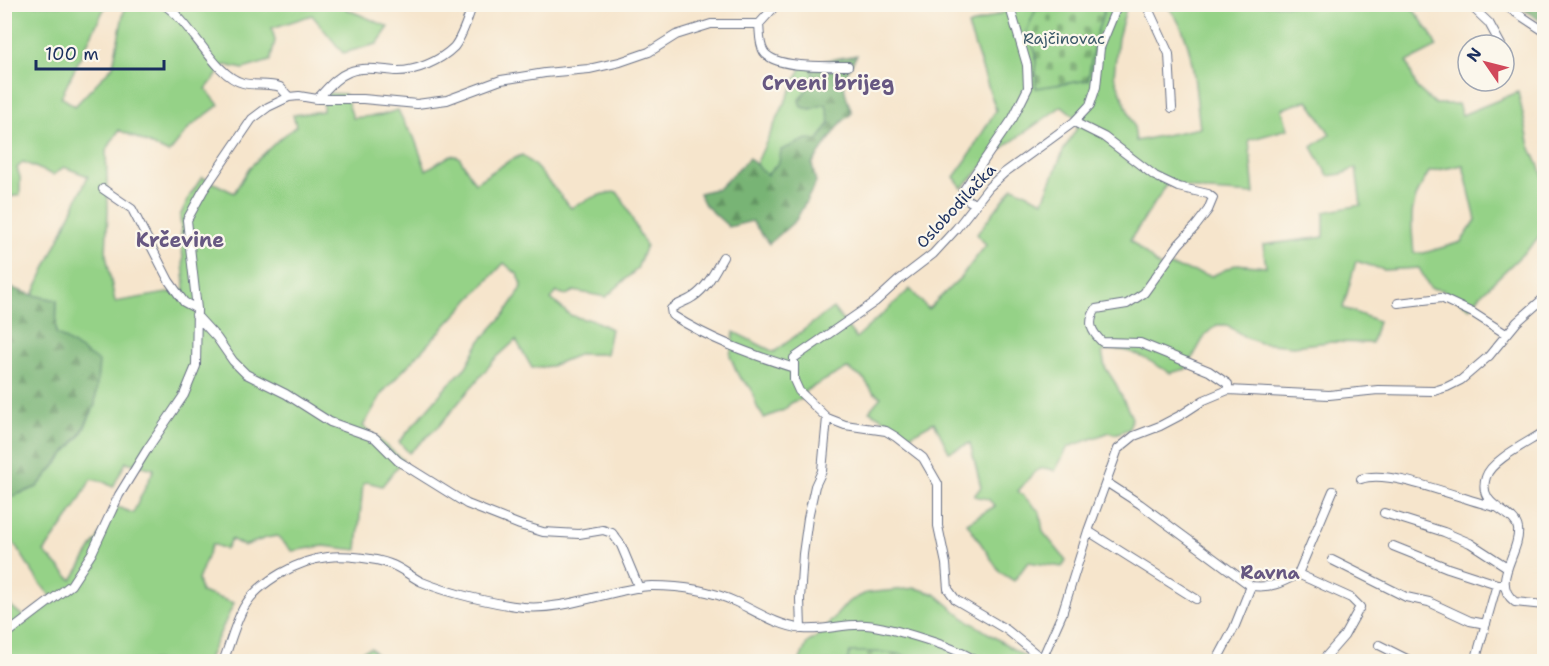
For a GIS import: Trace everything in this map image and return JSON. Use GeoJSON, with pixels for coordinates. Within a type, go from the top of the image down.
{"type":"FeatureCollection","features":[{"type":"Feature","properties":{"kind":"street"},"geometry":{"type":"LineString","coordinates":[[163,4],[183,21],[228,76],[243,83],[280,87],[289,97]]}},
{"type":"Feature","properties":{"kind":"street"},"geometry":{"type":"LineString","coordinates":[[318,99],[333,82],[348,72],[360,69],[401,71],[423,66],[439,58],[455,45],[473,4]]}},
{"type":"Feature","properties":{"kind":"street"},"geometry":{"type":"LineString","coordinates":[[4,636],[71,585],[92,553],[119,495],[184,395],[196,366],[196,312],[187,220],[203,191],[252,119],[268,107],[289,97],[363,99],[417,104],[447,100],[501,80],[589,69],[649,52],[676,35],[711,24],[759,24],[777,4]]}},
{"type":"Feature","properties":{"kind":"street"},"geometry":{"type":"LineString","coordinates":[[976,205],[965,198],[963,191],[1013,118],[1028,88],[1027,65],[1009,4]]}},
{"type":"Feature","properties":{"kind":"street","name":"Oslobodilačka"},"geometry":{"type":"LineString","coordinates":[[794,368],[794,357],[875,302],[933,254],[989,187],[1004,173],[1074,122],[1090,105],[1096,87],[1100,48],[1118,4]]}},
{"type":"Feature","properties":{"kind":"street"},"geometry":{"type":"LineString","coordinates":[[1146,4],[1169,54],[1172,108]]}},
{"type":"Feature","properties":{"kind":"street"},"geometry":{"type":"LineString","coordinates":[[1470,4],[1489,23],[1494,33]]}},
{"type":"Feature","properties":{"kind":"street"},"geometry":{"type":"LineString","coordinates":[[1503,4],[1545,31]]}},
{"type":"Feature","properties":{"kind":"street"},"geometry":{"type":"LineString","coordinates":[[759,24],[762,49],[767,55],[793,65],[848,66]]}},
{"type":"Feature","properties":{"kind":"street"},"geometry":{"type":"LineString","coordinates":[[1074,122],[1104,137],[1155,176],[1178,187],[1208,194],[1213,198],[1208,210],[1179,244],[1144,293],[1127,304],[1096,309],[1091,316],[1092,332],[1102,342],[1140,343],[1195,365],[1228,384],[1228,390]]}},
{"type":"Feature","properties":{"kind":"street"},"geometry":{"type":"LineString","coordinates":[[103,189],[132,209],[169,280],[184,302],[196,312],[233,361],[246,374],[286,394],[330,422],[375,438],[398,461],[467,504],[543,532],[579,534],[603,531],[612,533],[621,545],[639,588]]}},
{"type":"Feature","properties":{"kind":"street"},"geometry":{"type":"LineString","coordinates":[[723,257],[703,290],[692,299],[677,304],[671,309],[672,315],[698,332],[743,352],[794,368],[794,380],[799,391],[827,418],[845,425],[886,431],[896,436],[923,458],[938,484],[938,526],[946,564],[948,590],[956,600],[1007,630],[1044,660],[1118,449],[1134,436],[1160,426],[1204,400],[1228,390],[1329,395],[1378,390],[1434,391],[1461,380],[1474,370],[1489,356],[1506,334],[1545,298]]}},
{"type":"Feature","properties":{"kind":"street"},"geometry":{"type":"LineString","coordinates":[[1398,303],[1441,298],[1473,313],[1506,334]]}},
{"type":"Feature","properties":{"kind":"street"},"geometry":{"type":"LineString","coordinates":[[801,629],[803,554],[815,486],[822,471],[827,418]]}},
{"type":"Feature","properties":{"kind":"street"},"geometry":{"type":"LineString","coordinates":[[1475,662],[1486,624],[1517,541],[1518,528],[1514,521],[1495,507],[1487,497],[1484,485],[1490,469],[1545,432]]}},
{"type":"Feature","properties":{"kind":"street"},"geometry":{"type":"LineString","coordinates":[[1361,479],[1374,476],[1386,477],[1495,507]]}},
{"type":"Feature","properties":{"kind":"street"},"geometry":{"type":"LineString","coordinates":[[1106,482],[1140,504],[1251,586],[1267,588],[1298,574],[1333,492]]}},
{"type":"Feature","properties":{"kind":"street"},"geometry":{"type":"LineString","coordinates":[[1384,513],[1444,532],[1470,543],[1507,567]]}},
{"type":"Feature","properties":{"kind":"street"},"geometry":{"type":"LineString","coordinates":[[1088,531],[1196,599]]}},
{"type":"Feature","properties":{"kind":"street"},"geometry":{"type":"LineString","coordinates":[[1393,546],[1448,568],[1501,584],[1515,602],[1545,605]]}},
{"type":"Feature","properties":{"kind":"street"},"geometry":{"type":"LineString","coordinates":[[223,662],[245,606],[264,586],[278,574],[301,564],[328,557],[391,564],[423,582],[453,592],[522,607],[558,605],[650,586],[692,588],[734,601],[767,618],[801,629],[872,626],[948,647],[972,657],[977,662]]}},
{"type":"Feature","properties":{"kind":"street"},"geometry":{"type":"LineString","coordinates":[[1332,560],[1406,597],[1429,602],[1470,621],[1486,624]]}},
{"type":"Feature","properties":{"kind":"street"},"geometry":{"type":"LineString","coordinates":[[1298,574],[1351,598],[1360,607],[1344,636],[1323,660]]}},
{"type":"Feature","properties":{"kind":"street"},"geometry":{"type":"LineString","coordinates":[[1216,662],[1234,628],[1251,586]]}},
{"type":"Feature","properties":{"kind":"street"},"geometry":{"type":"LineString","coordinates":[[1378,645],[1413,662]]}},
{"type":"Feature","properties":{"kind":"green space"},"geometry":{"type":"Polygon","coordinates":[[[5,5],[106,5],[61,97],[75,106],[113,66],[125,5],[348,5],[346,9],[389,27],[377,44],[343,53],[312,15],[272,28],[275,41],[270,61],[243,69],[225,65],[206,89],[219,105],[190,127],[169,153],[119,130],[106,151],[108,209],[106,254],[115,302],[185,290],[180,216],[202,177],[234,193],[249,168],[296,126],[293,115],[323,111],[323,93],[345,94],[353,118],[382,115],[398,110],[414,137],[426,170],[451,155],[459,157],[475,183],[522,155],[536,167],[571,208],[599,195],[617,192],[646,245],[637,269],[606,297],[574,291],[566,295],[557,292],[551,299],[570,315],[591,319],[611,329],[606,354],[580,354],[551,366],[532,368],[516,340],[495,359],[439,426],[409,453],[399,442],[466,367],[480,341],[504,315],[517,296],[522,284],[518,275],[504,263],[383,392],[363,426],[403,460],[382,486],[367,482],[363,484],[357,550],[324,546],[292,551],[277,536],[244,546],[231,539],[226,549],[212,544],[198,580],[201,592],[234,603],[207,661],[5,661],[5,597],[11,606],[24,617],[52,597],[5,533],[5,499],[37,487],[81,435],[95,405],[56,333],[57,300],[33,295],[88,176],[64,167],[53,175],[23,162],[17,168],[20,177],[20,195],[9,197],[5,195],[5,5]],[[126,462],[113,487],[91,479],[75,508],[44,552],[72,580],[117,507],[133,513],[154,469],[126,462]]]}},
{"type":"Feature","properties":{"kind":"green space"},"geometry":{"type":"Polygon","coordinates":[[[1005,5],[1038,5],[1026,32],[1036,53],[1036,88],[1088,80],[1095,38],[1106,5],[1127,5],[1118,38],[1114,75],[1134,126],[1136,141],[1200,128],[1195,79],[1188,47],[1176,18],[1166,5],[1410,5],[1429,31],[1437,47],[1407,62],[1417,88],[1435,104],[1458,104],[1462,115],[1518,92],[1530,146],[1544,178],[1544,230],[1470,308],[1443,290],[1430,288],[1419,268],[1384,270],[1356,261],[1343,308],[1378,321],[1372,343],[1329,342],[1293,346],[1260,343],[1245,337],[1227,325],[1217,325],[1206,334],[1186,369],[1170,373],[1129,352],[1111,350],[1102,352],[1105,367],[1132,418],[1129,429],[1115,434],[1110,432],[1068,447],[1055,471],[1049,468],[1039,470],[1018,491],[1040,512],[1043,532],[1066,560],[1062,567],[1028,562],[1014,581],[1000,572],[967,523],[995,506],[988,499],[974,496],[981,487],[970,443],[949,452],[934,422],[907,437],[895,425],[869,411],[881,397],[873,392],[864,379],[847,368],[805,391],[803,399],[792,402],[784,410],[764,418],[757,407],[751,388],[739,377],[730,356],[734,332],[774,352],[833,308],[856,338],[910,289],[928,309],[961,277],[986,245],[977,234],[1013,187],[1043,201],[1064,149],[1076,130],[1079,120],[1062,106],[997,152],[962,188],[954,177],[996,110],[968,26],[1007,11],[1005,5]],[[1308,100],[1282,109],[1288,129],[1249,140],[1254,194],[1209,191],[1168,183],[1130,240],[1160,267],[1170,266],[1212,276],[1237,264],[1266,267],[1263,245],[1324,237],[1324,212],[1361,205],[1356,168],[1342,174],[1328,176],[1312,147],[1330,134],[1308,100]],[[1463,165],[1429,172],[1422,183],[1412,211],[1414,253],[1424,253],[1461,242],[1476,220],[1463,165]]]}},
{"type":"Feature","properties":{"kind":"green space","name":"Rajčinovac"},"geometry":{"type":"Polygon","coordinates":[[[1038,5],[1106,5],[1095,38],[1088,80],[1036,88],[1036,53],[1026,32],[1038,5]]]}},
{"type":"Feature","properties":{"kind":"green space"},"geometry":{"type":"Polygon","coordinates":[[[1517,5],[1544,5],[1544,23],[1517,5]]]}},
{"type":"Feature","properties":{"kind":"green space"},"geometry":{"type":"Polygon","coordinates":[[[857,55],[844,83],[852,113],[841,123],[812,164],[816,183],[796,220],[769,244],[752,221],[729,227],[705,205],[699,193],[719,188],[749,158],[767,175],[779,162],[781,150],[807,139],[818,140],[830,123],[826,104],[811,109],[801,107],[799,100],[815,83],[810,63],[857,55]]]}},
{"type":"Feature","properties":{"kind":"green space"},"geometry":{"type":"Polygon","coordinates":[[[810,63],[815,83],[799,100],[801,106],[811,109],[826,103],[830,123],[818,140],[779,162],[767,176],[756,164],[803,64],[810,63]]]}},
{"type":"Feature","properties":{"kind":"green space"},"geometry":{"type":"Polygon","coordinates":[[[5,286],[57,300],[56,333],[99,362],[95,405],[80,435],[37,487],[5,499],[5,286]]]}},
{"type":"Feature","properties":{"kind":"green space"},"geometry":{"type":"Polygon","coordinates":[[[916,588],[935,594],[964,618],[1032,661],[799,662],[807,643],[818,636],[848,602],[866,593],[916,588]]]}},
{"type":"Feature","properties":{"kind":"green space"},"geometry":{"type":"Polygon","coordinates":[[[371,648],[382,661],[360,661],[362,651],[371,648]]]}},
{"type":"Feature","properties":{"kind":"green space"},"geometry":{"type":"Polygon","coordinates":[[[850,652],[893,653],[917,661],[847,661],[850,652]]]}},
{"type":"Feature","properties":{"kind":"district","name":"Crveni brijeg"},"geometry":{"type":"Point","coordinates":[828,83]}},
{"type":"Feature","properties":{"kind":"district","name":"Krčevine"},"geometry":{"type":"Point","coordinates":[180,240]}},
{"type":"Feature","properties":{"kind":"district","name":"Ravna"},"geometry":{"type":"Point","coordinates":[1270,573]}}]}
